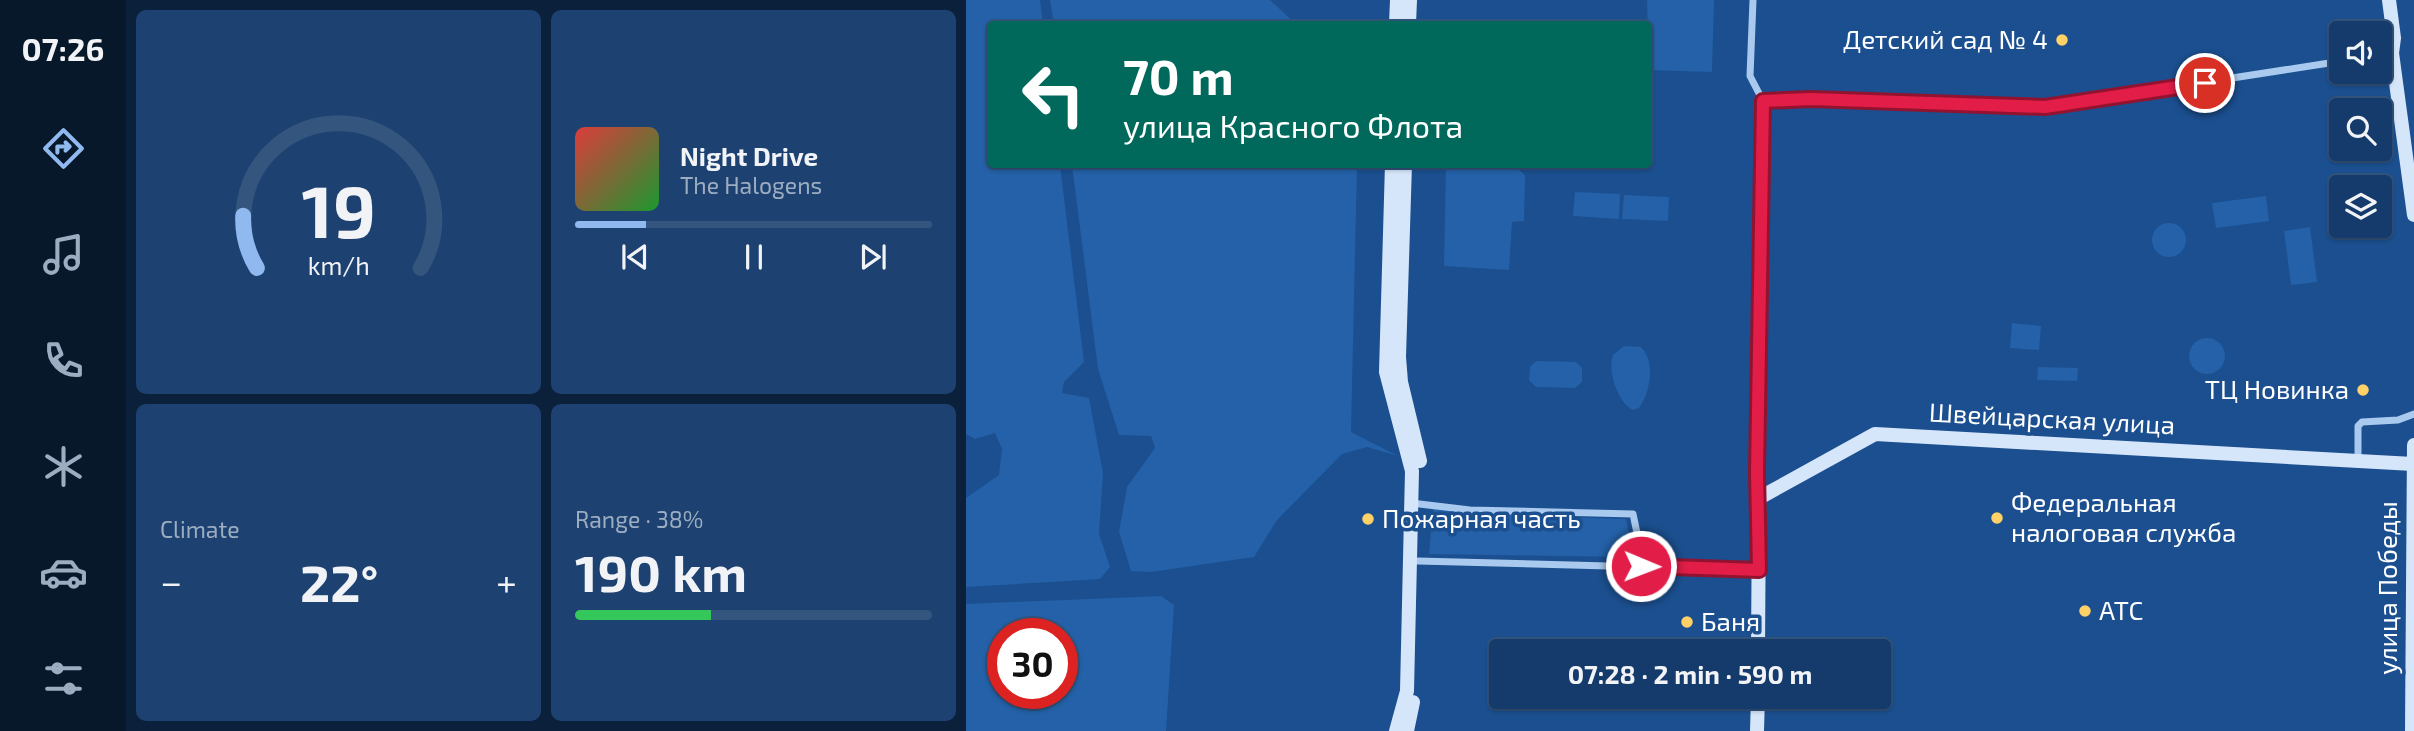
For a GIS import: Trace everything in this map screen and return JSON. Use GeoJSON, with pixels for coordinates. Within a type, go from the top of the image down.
{"type":"FeatureCollection","features":[{"type":"Feature","properties":{"kind":"main road"},"geometry":{"type":"LineString","coordinates":[[1396,21],[1397,0]]}},
{"type":"Feature","properties":{"kind":"main road"},"geometry":{"type":"LineString","coordinates":[[1409,21],[1410,0]]}},
{"type":"Feature","properties":{"kind":"main road"},"geometry":{"type":"LineString","coordinates":[[2389,0],[2392,21]]}},
{"type":"Feature","properties":{"kind":"main road"},"geometry":{"type":"LineString","coordinates":[[2392,23],[2392,42]]}},
{"type":"Feature","properties":{"kind":"main road"},"geometry":{"type":"LineString","coordinates":[[2391,84],[2414,215]]}},
{"type":"Feature","properties":{"kind":"main road"},"geometry":{"type":"LineString","coordinates":[[1392,168],[1386,372],[1409,452],[1416,504],[1418,561],[1413,707],[1407,731]]}},
{"type":"Feature","properties":{"kind":"main road"},"geometry":{"type":"LineString","coordinates":[[1396,731],[1407,691],[1419,453],[1401,382],[1399,357],[1405,168]]}},
{"type":"Feature","properties":{"kind":"main road","name":"Швейцарская улица"},"geometry":{"type":"LineString","coordinates":[[1759,498],[1875,434],[2413,464]]}},
{"type":"Feature","properties":{"kind":"main road","name":"улица Победы"},"geometry":{"type":"LineString","coordinates":[[2412,731],[2414,445]]}},
{"type":"Feature","properties":{"kind":"main road"},"geometry":{"type":"LineString","coordinates":[[1758,639],[1759,498]]}},
{"type":"Feature","properties":{"kind":"main road"},"geometry":{"type":"LineString","coordinates":[[1757,731],[1758,709]]}},
{"type":"Feature","properties":{"kind":"street"},"geometry":{"type":"LineString","coordinates":[[1753,0],[1750,76],[1763,101],[1759,498]]}},
{"type":"Feature","properties":{"kind":"street"},"geometry":{"type":"LineString","coordinates":[[1763,101],[1811,99],[2045,107],[2329,63]]}},
{"type":"Feature","properties":{"kind":"street"},"geometry":{"type":"LineString","coordinates":[[2358,460],[2358,426],[2362,422],[2398,420],[2414,414]]}},
{"type":"Feature","properties":{"kind":"street"},"geometry":{"type":"LineString","coordinates":[[1416,504],[1470,510],[1633,514],[1641,552],[1641,566]]}},
{"type":"Feature","properties":{"kind":"street"},"geometry":{"type":"LineString","coordinates":[[1418,561],[1759,570]]}},
{"type":"Feature","properties":{"kind":"shaded area"},"geometry":{"type":"Polygon","coordinates":[[[966,0],[1040,0],[1043,21],[987,21],[987,168],[1060,168],[1084,362],[1064,382],[1062,393],[1089,398],[1103,473],[1099,534],[1110,567],[1100,579],[966,587],[966,498],[999,475],[1002,449],[995,433],[975,439],[966,434],[966,0]]]}},
{"type":"Feature","properties":{"kind":"shaded area"},"geometry":{"type":"Polygon","coordinates":[[[1050,0],[1270,0],[1293,21],[1054,21],[1050,0]]]}},
{"type":"Feature","properties":{"kind":"shaded area"},"geometry":{"type":"Polygon","coordinates":[[[1647,0],[1714,0],[1712,72],[1652,70],[1652,21],[1648,21],[1647,0]]]}},
{"type":"Feature","properties":{"kind":"shaded area"},"geometry":{"type":"Polygon","coordinates":[[[1072,168],[1357,168],[1351,432],[1398,456],[1367,447],[1342,454],[1277,520],[1254,557],[1151,572],[1131,571],[1119,532],[1127,487],[1155,448],[1151,436],[1119,435],[1098,369],[1072,168]]]}},
{"type":"Feature","properties":{"kind":"shaded area"},"geometry":{"type":"Polygon","coordinates":[[[1446,168],[1517,168],[1525,175],[1524,221],[1512,222],[1509,270],[1444,266],[1446,168]]]}},
{"type":"Feature","properties":{"kind":"shaded area"},"geometry":{"type":"Polygon","coordinates":[[[1575,192],[1620,194],[1619,219],[1573,216],[1575,192]]]}},
{"type":"Feature","properties":{"kind":"shaded area"},"geometry":{"type":"Polygon","coordinates":[[[1624,195],[1669,197],[1668,221],[1622,219],[1624,195]]]}},
{"type":"Feature","properties":{"kind":"shaded area"},"geometry":{"type":"Polygon","coordinates":[[[2266,196],[2269,221],[2216,228],[2212,203],[2266,196]]]}},
{"type":"Feature","properties":{"kind":"shaded area"},"geometry":{"type":"Polygon","coordinates":[[[2169,223],[2181,228],[2186,240],[2181,252],[2169,257],[2157,252],[2152,240],[2157,228],[2169,223]]]}},
{"type":"Feature","properties":{"kind":"shaded area"},"geometry":{"type":"Polygon","coordinates":[[[2310,227],[2317,282],[2291,285],[2284,231],[2310,227]]]}},
{"type":"Feature","properties":{"kind":"shaded area"},"geometry":{"type":"Polygon","coordinates":[[[2012,323],[2041,326],[2039,350],[2010,348],[2012,323]]]}},
{"type":"Feature","properties":{"kind":"shaded area"},"geometry":{"type":"Polygon","coordinates":[[[2207,338],[2220,343],[2225,356],[2220,369],[2207,374],[2194,369],[2189,356],[2194,343],[2207,338]]]}},
{"type":"Feature","properties":{"kind":"shaded area"},"geometry":{"type":"Polygon","coordinates":[[[1624,346],[1641,347],[1649,361],[1650,378],[1646,394],[1639,408],[1633,410],[1618,394],[1611,369],[1613,355],[1624,346]]]}},
{"type":"Feature","properties":{"kind":"shaded area"},"geometry":{"type":"Polygon","coordinates":[[[1536,361],[1576,362],[1582,368],[1582,382],[1575,388],[1536,387],[1529,380],[1530,367],[1536,361]]]}},
{"type":"Feature","properties":{"kind":"shaded area"},"geometry":{"type":"Polygon","coordinates":[[[2038,367],[2078,368],[2077,381],[2037,380],[2038,367]]]}},
{"type":"Feature","properties":{"kind":"shaded area"},"geometry":{"type":"Polygon","coordinates":[[[1433,509],[1471,514],[1626,519],[1634,557],[1429,554],[1433,509]]]}},
{"type":"Feature","properties":{"kind":"shaded area"},"geometry":{"type":"Polygon","coordinates":[[[1161,596],[1174,605],[1166,731],[966,731],[966,604],[1161,596]]]}},
{"type":"Feature","properties":{"kind":"place","name":"Детский сад № 4"},"geometry":{"type":"Point","coordinates":[2062,40]}},
{"type":"Feature","properties":{"kind":"place","name":"ТЦ Новинка"},"geometry":{"type":"Point","coordinates":[2363,390]}},
{"type":"Feature","properties":{"kind":"place","name":"Федеральная налоговая служба"},"geometry":{"type":"Point","coordinates":[1997,518]}},
{"type":"Feature","properties":{"kind":"place","name":"Пожарная часть"},"geometry":{"type":"Point","coordinates":[1368,519]}},
{"type":"Feature","properties":{"kind":"place","name":"АТС"},"geometry":{"type":"Point","coordinates":[2085,611]}},
{"type":"Feature","properties":{"kind":"place","name":"Баня"},"geometry":{"type":"Point","coordinates":[1687,622]}},
{"type":"Feature","properties":{"kind":"route"},"geometry":{"type":"LineString","coordinates":[[1641,566],[1759,570],[1757,472],[1763,101],[1811,99],[2045,107],[2205,83]]}}]}
